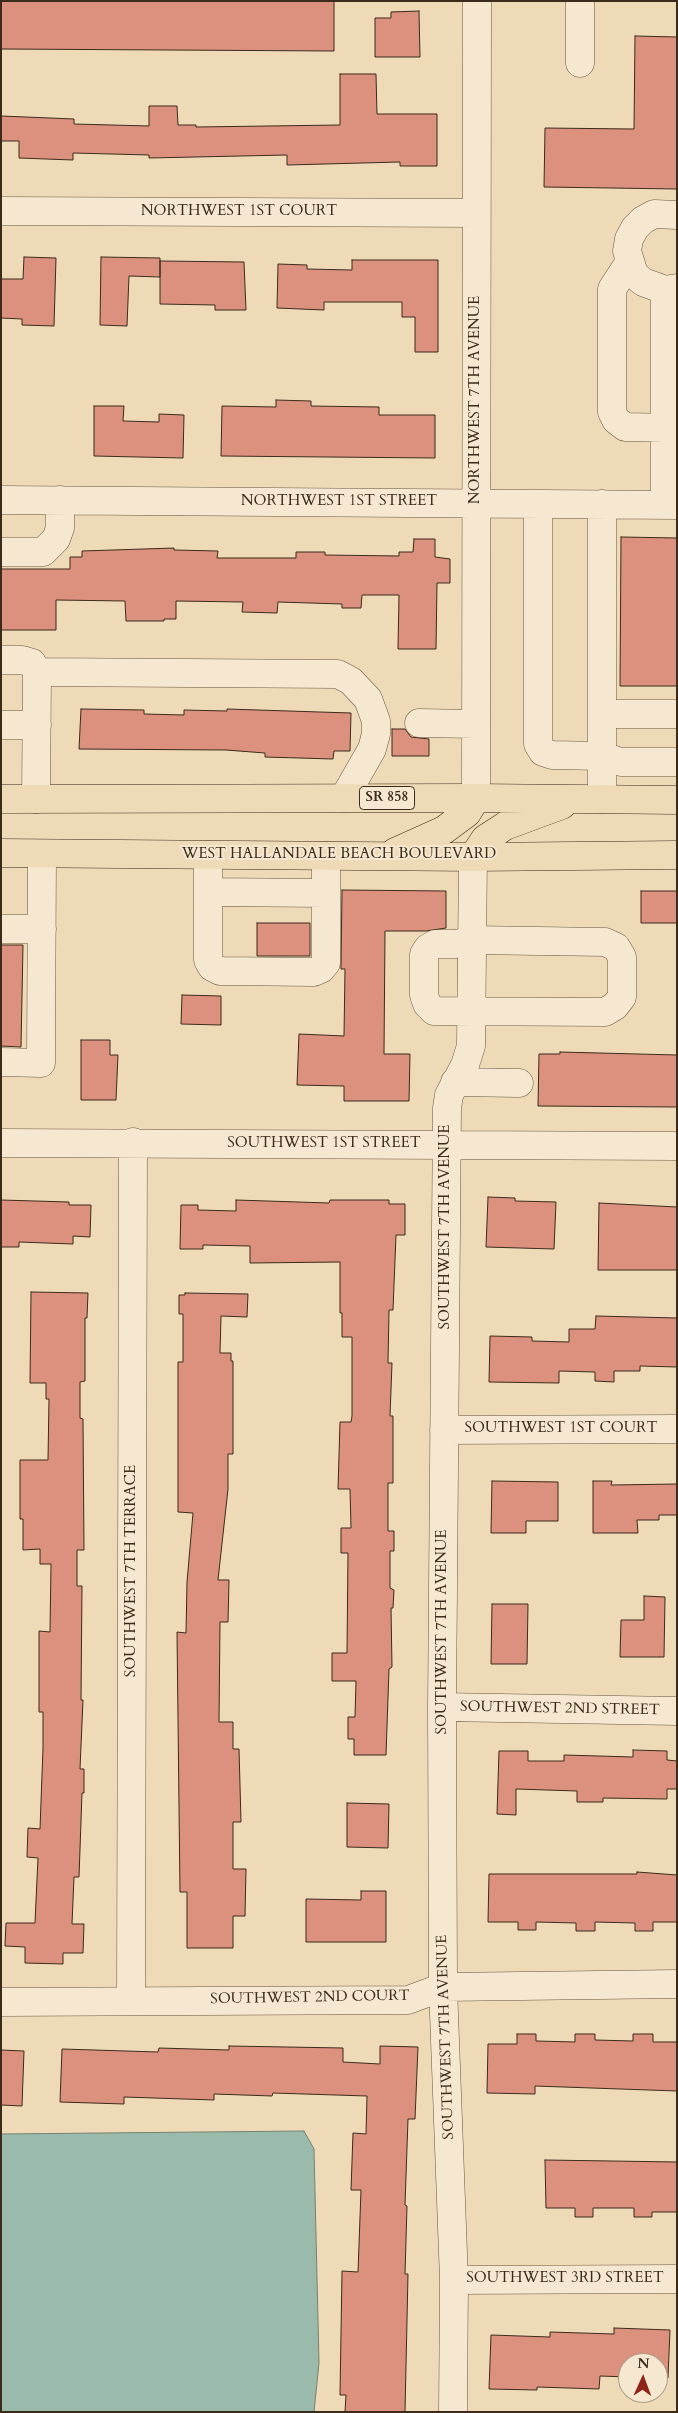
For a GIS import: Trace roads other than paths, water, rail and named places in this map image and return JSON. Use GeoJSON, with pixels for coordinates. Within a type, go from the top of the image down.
{"type":"FeatureCollection","features":[{"type":"Feature","properties":{"kind":"main road","name":"SR 858"},"geometry":{"type":"LineString","coordinates":[[1,799],[476,798],[677,800]]}},
{"type":"Feature","properties":{"kind":"main road"},"geometry":{"type":"LineString","coordinates":[[385,856],[444,830],[467,814],[476,798]]}},
{"type":"Feature","properties":{"kind":"main road"},"geometry":{"type":"LineString","coordinates":[[473,857],[485,839],[505,826],[590,799]]}},
{"type":"Feature","properties":{"kind":"main road","name":"WEST HALLANDALE BEACH BOULEVARD"},"geometry":{"type":"LineString","coordinates":[[1,853],[473,857],[677,856]]}},
{"type":"Feature","properties":{"kind":"street","name":"NORTHWEST 7TH AVENUE"},"geometry":{"type":"LineString","coordinates":[[476,798],[477,1]]}},
{"type":"Feature","properties":{"kind":"street"},"geometry":{"type":"LineString","coordinates":[[580,1],[580,63]]}},
{"type":"Feature","properties":{"kind":"street","name":"NORTHWEST 1ST COURT"},"geometry":{"type":"LineString","coordinates":[[1,210],[476,214]]}},
{"type":"Feature","properties":{"kind":"street"},"geometry":{"type":"LineString","coordinates":[[671,505],[671,289],[642,282],[634,274],[629,262],[628,245],[635,228],[643,220],[654,214],[677,214]]}},
{"type":"Feature","properties":{"kind":"street"},"geometry":{"type":"LineString","coordinates":[[629,262],[612,289],[612,412],[616,420],[624,427],[671,428]]}},
{"type":"Feature","properties":{"kind":"street","name":"NORTHWEST 1ST STREET"},"geometry":{"type":"LineString","coordinates":[[1,500],[671,505]]}},
{"type":"Feature","properties":{"kind":"street"},"geometry":{"type":"LineString","coordinates":[[1,552],[43,552],[56,539],[60,528],[60,500]]}},
{"type":"Feature","properties":{"kind":"street"},"geometry":{"type":"LineString","coordinates":[[538,504],[538,744],[542,752],[552,755],[602,756],[621,762],[677,762]]}},
{"type":"Feature","properties":{"kind":"street"},"geometry":{"type":"LineString","coordinates":[[590,799],[602,756],[602,504]]}},
{"type":"Feature","properties":{"kind":"street"},"geometry":{"type":"LineString","coordinates":[[1,660],[22,660],[32,663],[37,672],[36,799]]}},
{"type":"Feature","properties":{"kind":"street"},"geometry":{"type":"LineString","coordinates":[[37,672],[338,674],[351,681],[368,698],[376,721],[376,734],[372,749],[344,798]]}},
{"type":"Feature","properties":{"kind":"street"},"geometry":{"type":"LineString","coordinates":[[602,714],[677,714]]}},
{"type":"Feature","properties":{"kind":"street"},"geometry":{"type":"LineString","coordinates":[[419,723],[475,724]]}},
{"type":"Feature","properties":{"kind":"street"},"geometry":{"type":"LineString","coordinates":[[1,725],[37,725]]}},
{"type":"Feature","properties":{"kind":"street"},"geometry":{"type":"LineString","coordinates":[[1,1062],[41,1063],[42,854]]}},
{"type":"Feature","properties":{"kind":"street"},"geometry":{"type":"LineString","coordinates":[[208,855],[208,960],[212,967],[220,971],[314,972],[321,969],[326,963],[326,856]]}},
{"type":"Feature","properties":{"kind":"street","name":"SOUTHWEST 7TH AVENUE"},"geometry":{"type":"LineString","coordinates":[[453,2412],[454,2280],[443,1987],[442,1708],[447,1108],[449,1095],[465,1065],[471,1046],[473,857]]}},
{"type":"Feature","properties":{"kind":"street"},"geometry":{"type":"LineString","coordinates":[[208,892],[326,893]]}},
{"type":"Feature","properties":{"kind":"street"},"geometry":{"type":"LineString","coordinates":[[1,929],[42,930]]}},
{"type":"Feature","properties":{"kind":"street"},"geometry":{"type":"LineString","coordinates":[[472,940],[606,942],[616,947],[622,957],[622,996],[616,1006],[605,1012],[471,1011],[434,1011],[427,1004],[424,995],[424,954],[428,948],[435,944],[456,944],[472,940]]}},
{"type":"Feature","properties":{"kind":"street"},"geometry":{"type":"LineString","coordinates":[[455,1082],[519,1083]]}},
{"type":"Feature","properties":{"kind":"street","name":"SOUTHWEST 1ST STREET"},"geometry":{"type":"LineString","coordinates":[[1,1143],[133,1142],[677,1146]]}},
{"type":"Feature","properties":{"kind":"street","name":"SOUTHWEST 7TH TERRACE"},"geometry":{"type":"LineString","coordinates":[[131,2000],[133,1142]]}},
{"type":"Feature","properties":{"kind":"street","name":"SOUTHWEST 1ST COURT"},"geometry":{"type":"LineString","coordinates":[[444,1430],[677,1429]]}},
{"type":"Feature","properties":{"kind":"street","name":"SOUTHWEST 2ND STREET"},"geometry":{"type":"LineString","coordinates":[[442,1708],[677,1710]]}},
{"type":"Feature","properties":{"kind":"street","name":"SOUTHWEST 2ND COURT"},"geometry":{"type":"LineString","coordinates":[[1,2002],[408,2000],[443,1987],[677,1984]]}},
{"type":"Feature","properties":{"kind":"street","name":"SOUTHWEST 3RD STREET"},"geometry":{"type":"LineString","coordinates":[[454,2280],[677,2279]]}}]}
